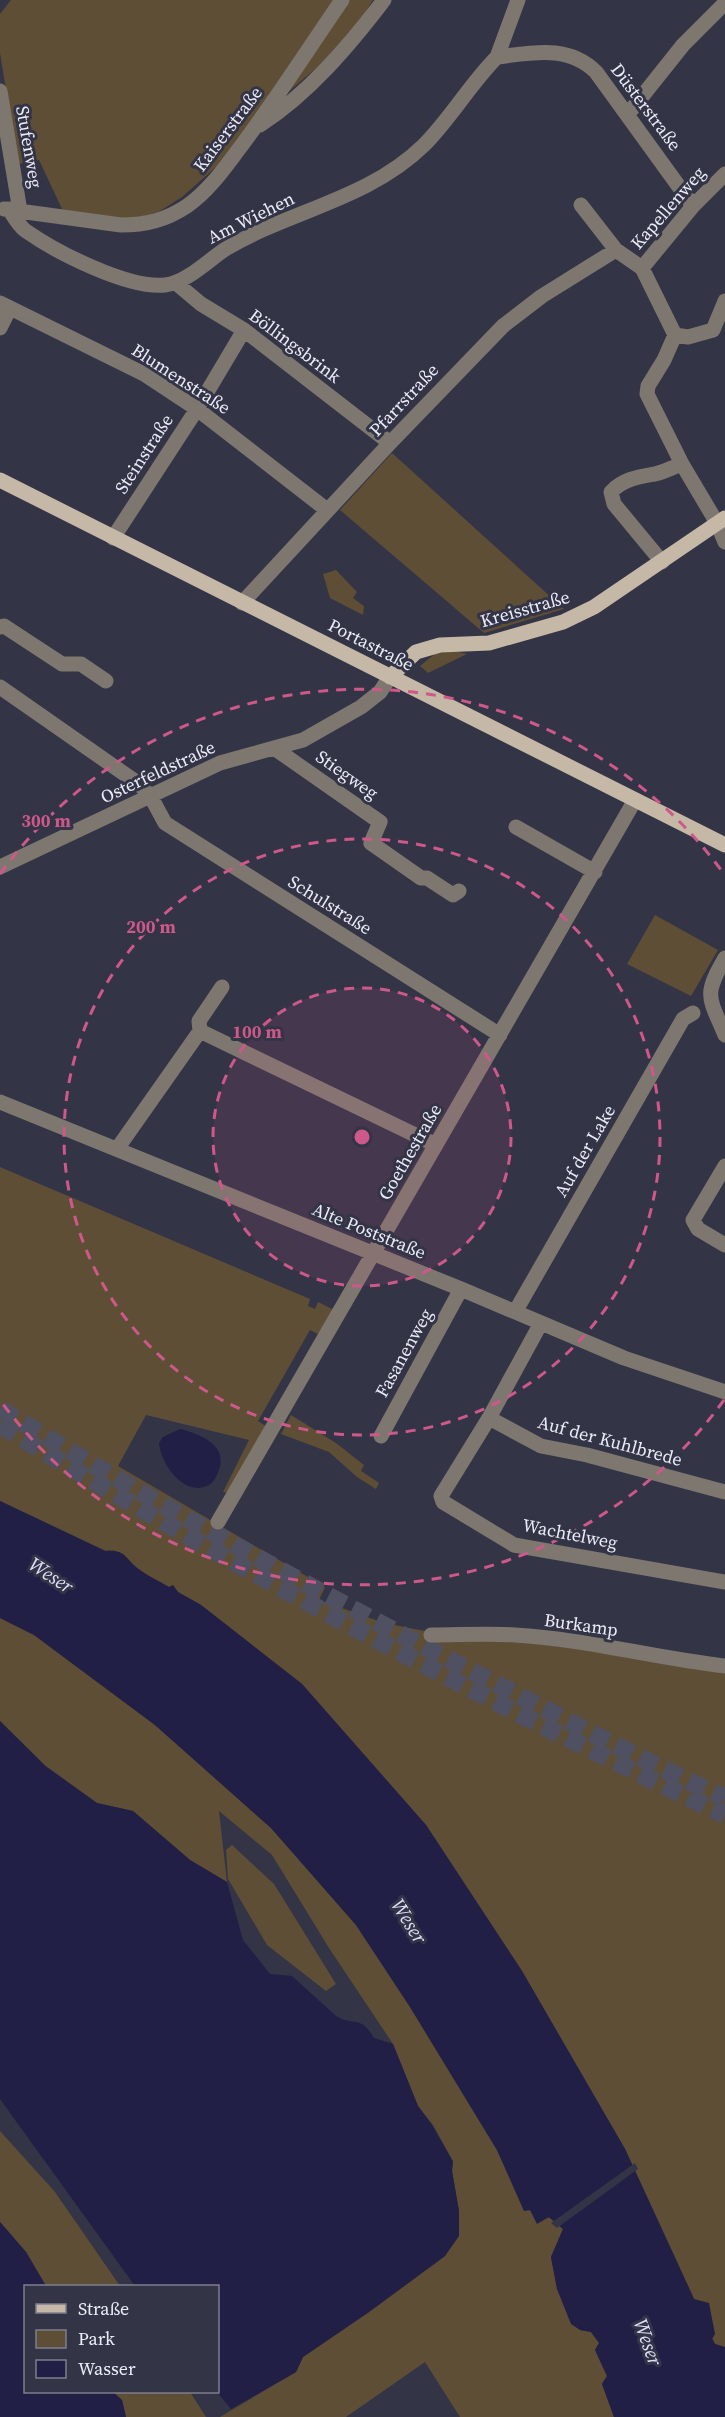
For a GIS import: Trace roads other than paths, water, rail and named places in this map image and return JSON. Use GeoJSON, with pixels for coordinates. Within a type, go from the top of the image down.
{"type":"FeatureCollection","features":[{"type":"Feature","properties":{"kind":"main road","name":"Portastraße"},"geometry":{"type":"LineString","coordinates":[[0,480],[725,845]]}},
{"type":"Feature","properties":{"kind":"main road","name":"Kreisstraße"},"geometry":{"type":"LineString","coordinates":[[390,677],[416,652],[440,645],[489,643],[563,622],[603,601],[721,521]]}},
{"type":"Feature","properties":{"kind":"street","name":"Kaiserstraße"},"geometry":{"type":"LineString","coordinates":[[10,210],[121,225],[152,223],[177,212],[204,193],[221,174],[342,0]]}},
{"type":"Feature","properties":{"kind":"street"},"geometry":{"type":"LineString","coordinates":[[254,129],[280,112],[350,45],[384,0]]}},
{"type":"Feature","properties":{"kind":"street"},"geometry":{"type":"LineString","coordinates":[[497,57],[518,0]]}},
{"type":"Feature","properties":{"kind":"street"},"geometry":{"type":"LineString","coordinates":[[628,114],[683,45],[725,3]]}},
{"type":"Feature","properties":{"kind":"street","name":"Düsterstraße"},"geometry":{"type":"LineString","coordinates":[[497,57],[556,52],[574,56],[587,63],[628,114],[693,206]]}},
{"type":"Feature","properties":{"kind":"street","name":"Am Wiehen"},"geometry":{"type":"LineString","coordinates":[[176,283],[228,248],[281,222],[336,201],[385,177],[424,145],[497,57]]}},
{"type":"Feature","properties":{"kind":"street","name":"Stufenweg"},"geometry":{"type":"LineString","coordinates":[[0,91],[10,210]]}},
{"type":"Feature","properties":{"kind":"street","name":"Kapellenweg"},"geometry":{"type":"LineString","coordinates":[[642,268],[693,206],[725,174]]}},
{"type":"Feature","properties":{"kind":"street","name":"Kapellenweg"},"geometry":{"type":"LineString","coordinates":[[581,206],[616,250],[642,268],[675,335]]}},
{"type":"Feature","properties":{"kind":"street"},"geometry":{"type":"LineString","coordinates":[[10,210],[25,230],[80,261],[122,279],[162,285],[176,283]]}},
{"type":"Feature","properties":{"kind":"street","name":"Pfarrstraße"},"geometry":{"type":"LineString","coordinates":[[242,603],[502,326],[542,296],[616,250]]}},
{"type":"Feature","properties":{"kind":"street","name":"Böllingsbrink"},"geometry":{"type":"LineString","coordinates":[[176,283],[201,304],[244,330],[390,443]]}},
{"type":"Feature","properties":{"kind":"street"},"geometry":{"type":"LineString","coordinates":[[725,301],[719,332],[688,337],[675,335],[664,360],[648,386],[647,394],[682,464],[721,521],[725,542]]}},
{"type":"Feature","properties":{"kind":"street"},"geometry":{"type":"LineString","coordinates":[[0,328],[5,305]]}},
{"type":"Feature","properties":{"kind":"street","name":"Blumenstraße"},"geometry":{"type":"LineString","coordinates":[[5,305],[144,374],[197,409],[327,510]]}},
{"type":"Feature","properties":{"kind":"street","name":"Steinstraße"},"geometry":{"type":"LineString","coordinates":[[113,538],[197,409],[244,330]]}},
{"type":"Feature","properties":{"kind":"street"},"geometry":{"type":"LineString","coordinates":[[662,562],[614,504],[611,492],[618,485],[640,476],[656,474],[682,464]]}},
{"type":"Feature","properties":{"kind":"street"},"geometry":{"type":"LineString","coordinates":[[0,627],[4,626],[62,664],[81,664],[106,681]]}},
{"type":"Feature","properties":{"kind":"street","name":"Osterfeldstraße"},"geometry":{"type":"LineString","coordinates":[[0,867],[220,763],[303,740],[360,707],[380,692],[390,677]]}},
{"type":"Feature","properties":{"kind":"street","name":"Schulstraße"},"geometry":{"type":"LineString","coordinates":[[0,687],[139,784],[151,797],[165,822],[500,1035]]}},
{"type":"Feature","properties":{"kind":"street","name":"Stiegweg"},"geometry":{"type":"LineString","coordinates":[[274,748],[380,822],[371,843],[421,878],[427,878],[453,895],[459,891]]}},
{"type":"Feature","properties":{"kind":"street","name":"Goethestraße"},"geometry":{"type":"LineString","coordinates":[[218,1522],[635,800]]}},
{"type":"Feature","properties":{"kind":"street"},"geometry":{"type":"LineString","coordinates":[[516,827],[595,872]]}},
{"type":"Feature","properties":{"kind":"street"},"geometry":{"type":"LineString","coordinates":[[725,958],[712,981],[710,995],[725,1035]]}},
{"type":"Feature","properties":{"kind":"street"},"geometry":{"type":"LineString","coordinates":[[117,1149],[200,1031],[199,1021],[222,987]]}},
{"type":"Feature","properties":{"kind":"street","name":"Auf der Lake"},"geometry":{"type":"LineString","coordinates":[[515,1312],[683,1019],[693,1013]]}},
{"type":"Feature","properties":{"kind":"street"},"geometry":{"type":"LineString","coordinates":[[200,1031],[436,1145]]}},
{"type":"Feature","properties":{"kind":"street","name":"Alte Poststraße"},"geometry":{"type":"LineString","coordinates":[[0,1102],[461,1289],[624,1358],[725,1392]]}},
{"type":"Feature","properties":{"kind":"street"},"geometry":{"type":"LineString","coordinates":[[725,1166],[693,1220],[698,1229],[725,1245]]}},
{"type":"Feature","properties":{"kind":"street","name":"Fasanenweg"},"geometry":{"type":"LineString","coordinates":[[381,1436],[461,1289]]}},
{"type":"Feature","properties":{"kind":"street","name":"Wachtelweg"},"geometry":{"type":"LineString","coordinates":[[541,1323],[489,1418],[441,1496],[442,1503],[514,1545],[725,1582]]}},
{"type":"Feature","properties":{"kind":"street","name":"Auf der Kuhlbrede"},"geometry":{"type":"LineString","coordinates":[[489,1418],[541,1446],[587,1455],[725,1492]]}},
{"type":"Feature","properties":{"kind":"street","name":"Burkamp"},"geometry":{"type":"LineString","coordinates":[[431,1635],[515,1635],[596,1645],[725,1666]]}},
{"type":"Feature","properties":{"kind":"water"},"geometry":{"type":"Polygon","coordinates":[[[180,1429],[203,1437],[216,1447],[221,1461],[214,1480],[209,1485],[200,1488],[183,1483],[175,1477],[164,1460],[159,1443],[163,1437],[180,1429]]]}},
{"type":"Feature","properties":{"kind":"water","name":"Weser"},"geometry":{"type":"Polygon","coordinates":[[[0,1501],[105,1551],[121,1553],[142,1572],[169,1587],[173,1585],[178,1592],[201,1605],[302,1684],[426,1825],[522,1971],[625,2149],[694,2299],[709,2303],[715,2334],[712,2339],[715,2344],[725,2347],[725,2417],[614,2417],[602,2384],[607,2376],[595,2350],[599,2343],[591,2332],[580,2330],[571,2324],[557,2289],[551,2257],[563,2229],[549,2217],[537,2224],[530,2210],[524,2211],[497,2150],[410,2007],[356,1925],[271,1828],[155,1725],[34,1635],[0,1618],[0,1501]]]}},
{"type":"Feature","properties":{"kind":"water"},"geometry":{"type":"Polygon","coordinates":[[[0,1721],[45,1766],[97,1803],[133,1811],[190,1860],[227,1882],[243,1940],[270,1974],[292,1976],[336,2016],[361,2023],[374,2038],[393,2044],[418,2106],[432,2125],[453,2162],[452,2171],[459,2211],[459,2236],[445,2256],[303,2357],[296,2372],[231,2409],[218,2393],[219,2285],[134,2285],[0,2099],[0,1721]]]}},
{"type":"Feature","properties":{"kind":"water"},"geometry":{"type":"Polygon","coordinates":[[[0,2222],[26,2252],[45,2285],[24,2285],[24,2393],[114,2393],[122,2400],[126,2417],[0,2417],[0,2222]]]}},
{"type":"Feature","properties":{"kind":"tunnel"},"geometry":{"type":"LineString","coordinates":[[0,1409],[178,1514],[299,1580],[572,1723],[725,1798]]}},
{"type":"Feature","properties":{"kind":"tunnel"},"geometry":{"type":"LineString","coordinates":[[0,1425],[177,1530],[357,1629],[540,1724],[725,1815]]}}]}
